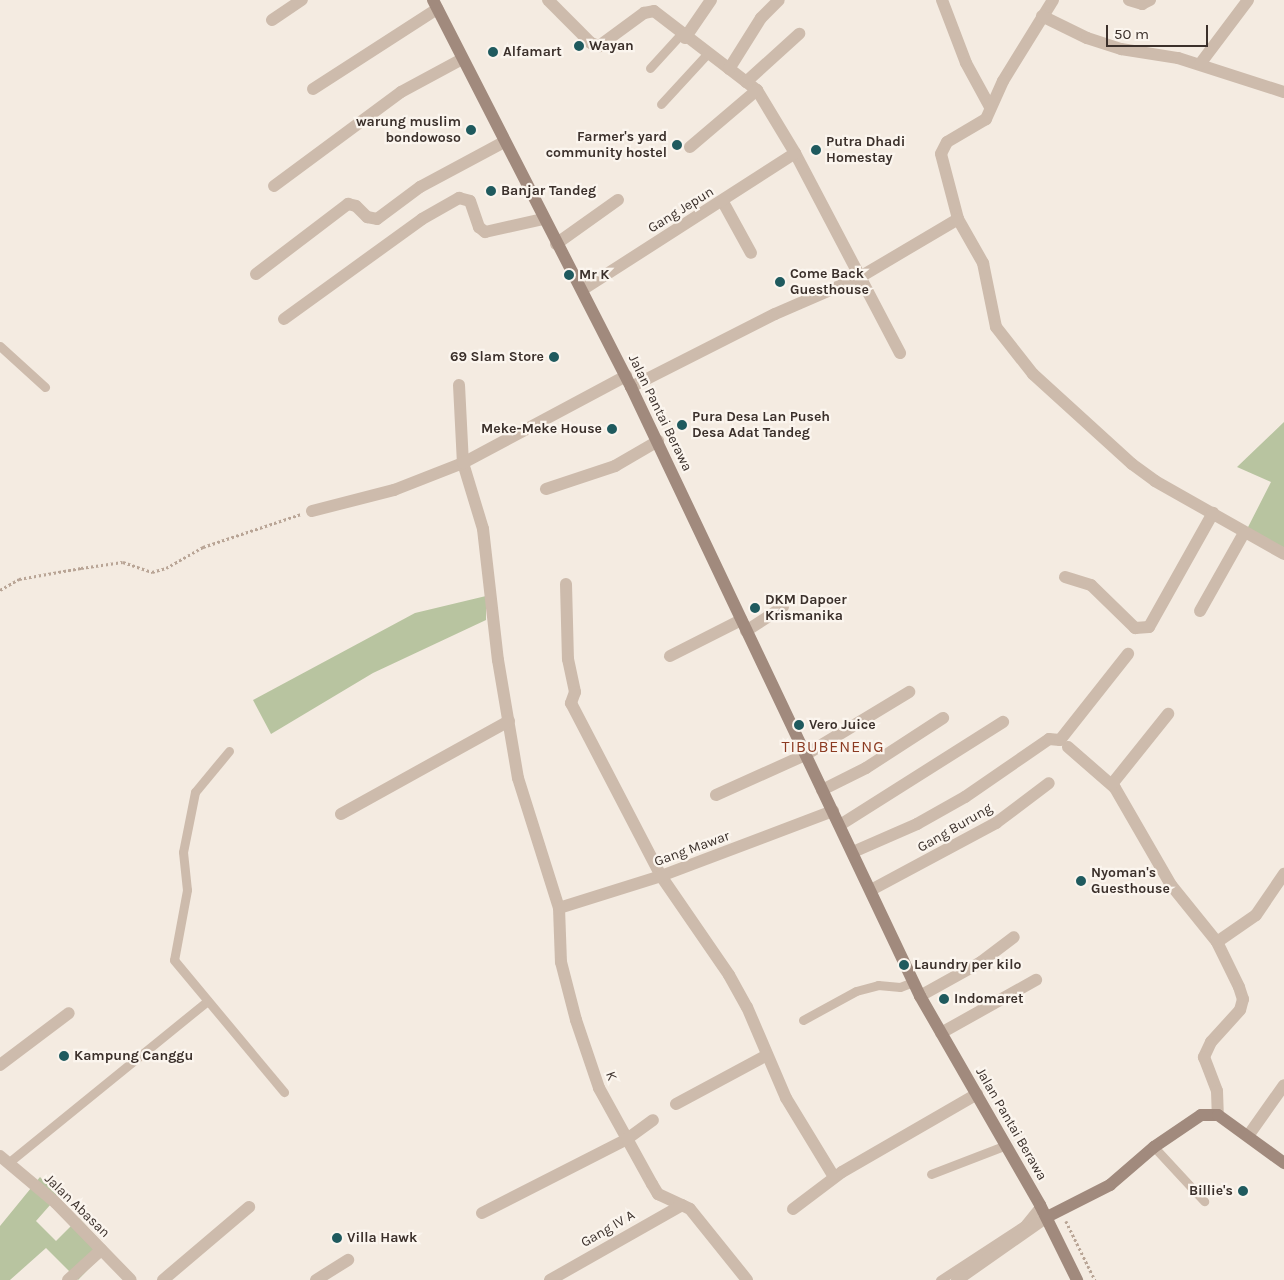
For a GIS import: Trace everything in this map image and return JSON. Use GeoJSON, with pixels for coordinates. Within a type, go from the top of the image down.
{"type":"FeatureCollection","features":[{"type":"Feature","properties":{"kind":"street"},"geometry":{"type":"LineString","coordinates":[[272,20],[302,0]]}},
{"type":"Feature","properties":{"kind":"street"},"geometry":{"type":"LineString","coordinates":[[683,36],[711,0]]}},
{"type":"Feature","properties":{"kind":"street"},"geometry":{"type":"LineString","coordinates":[[729,69],[761,18],[779,0]]}},
{"type":"Feature","properties":{"kind":"street"},"geometry":{"type":"LineString","coordinates":[[942,0],[966,63],[990,107]]}},
{"type":"Feature","properties":{"kind":"street"},"geometry":{"type":"LineString","coordinates":[[1053,0],[1042,16],[982,123],[942,147],[942,163],[958,219],[983,263],[996,326],[1017,357],[1132,464],[1244,533],[1284,554]]}},
{"type":"Feature","properties":{"kind":"street"},"geometry":{"type":"LineString","coordinates":[[1129,0],[1142,4],[1150,0]]}},
{"type":"Feature","properties":{"kind":"street"},"geometry":{"type":"LineString","coordinates":[[1200,64],[1248,0]]}},
{"type":"Feature","properties":{"kind":"street"},"geometry":{"type":"LineString","coordinates":[[551,1],[591,43],[599,46],[649,11],[659,14],[683,36],[757,90],[795,153],[900,353]]}},
{"type":"Feature","properties":{"kind":"street"},"geometry":{"type":"LineString","coordinates":[[313,90],[435,4]]}},
{"type":"Feature","properties":{"kind":"street","name":"Jalan Pantai Berawa"},"geometry":{"type":"LineString","coordinates":[[435,4],[543,219],[629,381],[743,626],[853,852],[920,996],[1040,1205],[1076,1280]]}},
{"type":"Feature","properties":{"kind":"street"},"geometry":{"type":"LineString","coordinates":[[1042,16],[1087,38],[1121,49],[1200,64],[1284,92]]}},
{"type":"Feature","properties":{"kind":"street"},"geometry":{"type":"LineString","coordinates":[[746,82],[799,34]]}},
{"type":"Feature","properties":{"kind":"street"},"geometry":{"type":"LineString","coordinates":[[274,186],[401,92],[462,58]]}},
{"type":"Feature","properties":{"kind":"street"},"geometry":{"type":"LineString","coordinates":[[690,147],[757,90]]}},
{"type":"Feature","properties":{"kind":"street"},"geometry":{"type":"LineString","coordinates":[[256,274],[348,204],[356,206],[367,217],[377,219],[420,187],[504,142]]}},
{"type":"Feature","properties":{"kind":"street","name":"Gang Jepun"},"geometry":{"type":"LineString","coordinates":[[582,290],[723,202],[795,153]]}},
{"type":"Feature","properties":{"kind":"street"},"geometry":{"type":"LineString","coordinates":[[284,319],[376,251],[453,201],[465,198],[470,201],[479,227],[485,232],[543,219]]}},
{"type":"Feature","properties":{"kind":"street"},"geometry":{"type":"LineString","coordinates":[[556,244],[618,200]]}},
{"type":"Feature","properties":{"kind":"street"},"geometry":{"type":"LineString","coordinates":[[723,202],[750,253]]}},
{"type":"Feature","properties":{"kind":"street"},"geometry":{"type":"LineString","coordinates":[[312,511],[394,490],[463,463],[629,381],[860,277],[958,219]]}},
{"type":"Feature","properties":{"kind":"street","name":"K"},"geometry":{"type":"LineString","coordinates":[[459,385],[463,463],[483,530],[518,778],[560,908],[561,962],[576,1020],[599,1088],[658,1194],[690,1210],[744,1279]]}},
{"type":"Feature","properties":{"kind":"street"},"geometry":{"type":"LineString","coordinates":[[546,489],[615,466],[658,442]]}},
{"type":"Feature","properties":{"kind":"street"},"geometry":{"type":"LineString","coordinates":[[1065,577],[1091,586],[1135,628],[1149,627],[1213,513]]}},
{"type":"Feature","properties":{"kind":"street"},"geometry":{"type":"LineString","coordinates":[[1200,611],[1244,533]]}},
{"type":"Feature","properties":{"kind":"street"},"geometry":{"type":"LineString","coordinates":[[566,584],[568,659],[575,692],[571,702],[661,876],[729,975],[786,1098],[834,1176]]}},
{"type":"Feature","properties":{"kind":"street"},"geometry":{"type":"LineString","coordinates":[[670,656],[743,626],[783,607]]}},
{"type":"Feature","properties":{"kind":"street"},"geometry":{"type":"LineString","coordinates":[[853,852],[918,824],[949,806],[1049,738],[1060,740],[1128,654]]}},
{"type":"Feature","properties":{"kind":"street"},"geometry":{"type":"LineString","coordinates":[[716,795],[805,755],[908,692]]}},
{"type":"Feature","properties":{"kind":"street"},"geometry":{"type":"LineString","coordinates":[[1112,784],[1168,714]]}},
{"type":"Feature","properties":{"kind":"street"},"geometry":{"type":"LineString","coordinates":[[822,790],[866,768],[943,718]]}},
{"type":"Feature","properties":{"kind":"street"},"geometry":{"type":"LineString","coordinates":[[341,814],[509,721]]}},
{"type":"Feature","properties":{"kind":"street"},"geometry":{"type":"LineString","coordinates":[[840,825],[1003,722]]}},
{"type":"Feature","properties":{"kind":"street"},"geometry":{"type":"LineString","coordinates":[[1068,747],[1112,784],[1171,886],[1217,942],[1243,999],[1240,1010],[1211,1042],[1204,1057],[1217,1091],[1218,1115]]}},
{"type":"Feature","properties":{"kind":"street","name":"Gang Burung"},"geometry":{"type":"LineString","coordinates":[[871,890],[996,823],[1049,783]]}},
{"type":"Feature","properties":{"kind":"street","name":"Gang Mawar"},"geometry":{"type":"LineString","coordinates":[[560,908],[661,876],[833,811]]}},
{"type":"Feature","properties":{"kind":"street"},"geometry":{"type":"LineString","coordinates":[[1217,942],[1256,915],[1284,874]]}},
{"type":"Feature","properties":{"kind":"street"},"geometry":{"type":"LineString","coordinates":[[920,996],[981,962],[1014,937]]}},
{"type":"Feature","properties":{"kind":"street"},"geometry":{"type":"LineString","coordinates":[[941,1033],[1036,980]]}},
{"type":"Feature","properties":{"kind":"street"},"geometry":{"type":"LineString","coordinates":[[0,1065],[69,1014]]}},
{"type":"Feature","properties":{"kind":"street"},"geometry":{"type":"LineString","coordinates":[[676,1104],[767,1055]]}},
{"type":"Feature","properties":{"kind":"street"},"geometry":{"type":"LineString","coordinates":[[1248,1136],[1284,1085]]}},
{"type":"Feature","properties":{"kind":"street"},"geometry":{"type":"LineString","coordinates":[[793,1209],[834,1176],[977,1094]]}},
{"type":"Feature","properties":{"kind":"street"},"geometry":{"type":"LineString","coordinates":[[957,1280],[1047,1218],[1110,1185],[1154,1147],[1193,1118],[1218,1115],[1284,1163]]}},
{"type":"Feature","properties":{"kind":"street"},"geometry":{"type":"LineString","coordinates":[[482,1213],[627,1139],[654,1120]]}},
{"type":"Feature","properties":{"kind":"street","name":"Jalan Abasan"},"geometry":{"type":"LineString","coordinates":[[4,1159],[56,1203],[131,1280]]}},
{"type":"Feature","properties":{"kind":"street","name":"Gang IV A"},"geometry":{"type":"LineString","coordinates":[[550,1280],[682,1205]]}},
{"type":"Feature","properties":{"kind":"street"},"geometry":{"type":"LineString","coordinates":[[163,1280],[249,1207]]}},
{"type":"Feature","properties":{"kind":"street"},"geometry":{"type":"LineString","coordinates":[[68,1280],[101,1250]]}},
{"type":"Feature","properties":{"kind":"street"},"geometry":{"type":"LineString","coordinates":[[316,1280],[348,1260]]}},
{"type":"Feature","properties":{"kind":"lane"},"geometry":{"type":"LineString","coordinates":[[650,68],[683,36]]}},
{"type":"Feature","properties":{"kind":"lane"},"geometry":{"type":"LineString","coordinates":[[661,104],[707,54]]}},
{"type":"Feature","properties":{"kind":"lane"},"geometry":{"type":"LineString","coordinates":[[0,346],[45,387]]}},
{"type":"Feature","properties":{"kind":"lane"},"geometry":{"type":"LineString","coordinates":[[229,751],[195,792],[183,852],[187,890],[174,960],[284,1092]]}},
{"type":"Feature","properties":{"kind":"lane"},"geometry":{"type":"LineString","coordinates":[[803,1020],[856,991],[878,985],[900,987],[913,982]]}},
{"type":"Feature","properties":{"kind":"lane"},"geometry":{"type":"LineString","coordinates":[[4,1159],[207,1001]]}},
{"type":"Feature","properties":{"kind":"lane"},"geometry":{"type":"LineString","coordinates":[[930,1174],[1006,1145]]}},
{"type":"Feature","properties":{"kind":"lane"},"geometry":{"type":"LineString","coordinates":[[1154,1147],[1204,1201]]}},
{"type":"Feature","properties":{"kind":"lane"},"geometry":{"type":"LineString","coordinates":[[940,1280],[1024,1225],[1040,1205]]}},
{"type":"Feature","properties":{"kind":"path"},"geometry":{"type":"LineString","coordinates":[[0,590],[19,580],[90,566],[123,562],[152,572],[166,568],[203,547],[312,511]]}},
{"type":"Feature","properties":{"kind":"path"},"geometry":{"type":"LineString","coordinates":[[1062,1210],[1094,1280]]}},
{"type":"Feature","properties":{"kind":"green space"},"geometry":{"type":"Polygon","coordinates":[[[1284,422],[1284,553],[1244,535],[1271,482],[1237,467],[1284,422]]]}},
{"type":"Feature","properties":{"kind":"green space"},"geometry":{"type":"Polygon","coordinates":[[[486,596],[486,620],[373,673],[271,734],[253,700],[415,613],[486,596]]]}},
{"type":"Feature","properties":{"kind":"green space"},"geometry":{"type":"Polygon","coordinates":[[[40,1177],[58,1196],[36,1221],[56,1241],[79,1218],[108,1249],[78,1280],[46,1248],[10,1280],[0,1280],[0,1226],[40,1177]]]}},
{"type":"Feature","properties":{"kind":"place","name":"Wayan"},"geometry":{"type":"Point","coordinates":[579,46]}},
{"type":"Feature","properties":{"kind":"place","name":"Alfamart"},"geometry":{"type":"Point","coordinates":[493,52]}},
{"type":"Feature","properties":{"kind":"place","name":"warung muslim bondowoso"},"geometry":{"type":"Point","coordinates":[471,130]}},
{"type":"Feature","properties":{"kind":"place","name":"Farmer's yard community hostel"},"geometry":{"type":"Point","coordinates":[677,145]}},
{"type":"Feature","properties":{"kind":"place","name":"Putra Dhadi Homestay"},"geometry":{"type":"Point","coordinates":[816,150]}},
{"type":"Feature","properties":{"kind":"place","name":"Banjar Tandeg"},"geometry":{"type":"Point","coordinates":[491,191]}},
{"type":"Feature","properties":{"kind":"place","name":"Mr K"},"geometry":{"type":"Point","coordinates":[569,275]}},
{"type":"Feature","properties":{"kind":"place","name":"Come Back Guesthouse"},"geometry":{"type":"Point","coordinates":[780,282]}},
{"type":"Feature","properties":{"kind":"place","name":"69 Slam Store"},"geometry":{"type":"Point","coordinates":[554,357]}},
{"type":"Feature","properties":{"kind":"place","name":"Pura Desa Lan Puseh Desa Adat Tandeg"},"geometry":{"type":"Point","coordinates":[682,425]}},
{"type":"Feature","properties":{"kind":"place","name":"Meke-Meke House"},"geometry":{"type":"Point","coordinates":[612,429]}},
{"type":"Feature","properties":{"kind":"place","name":"DKM Dapoer Krismanika"},"geometry":{"type":"Point","coordinates":[755,608]}},
{"type":"Feature","properties":{"kind":"place","name":"Vero Juice"},"geometry":{"type":"Point","coordinates":[799,725]}},
{"type":"Feature","properties":{"kind":"place","name":"Nyoman's Guesthouse"},"geometry":{"type":"Point","coordinates":[1081,881]}},
{"type":"Feature","properties":{"kind":"place","name":"Laundry per kilo"},"geometry":{"type":"Point","coordinates":[904,965]}},
{"type":"Feature","properties":{"kind":"place","name":"Indomaret"},"geometry":{"type":"Point","coordinates":[944,999]}},
{"type":"Feature","properties":{"kind":"place","name":"Kampung Canggu"},"geometry":{"type":"Point","coordinates":[64,1056]}},
{"type":"Feature","properties":{"kind":"place","name":"Billie's"},"geometry":{"type":"Point","coordinates":[1243,1191]}},
{"type":"Feature","properties":{"kind":"place","name":"Villa Hawk"},"geometry":{"type":"Point","coordinates":[337,1238]}},
{"type":"Feature","properties":{"kind":"district","name":"TIBUBENENG"},"geometry":{"type":"Point","coordinates":[833,747]}}]}
